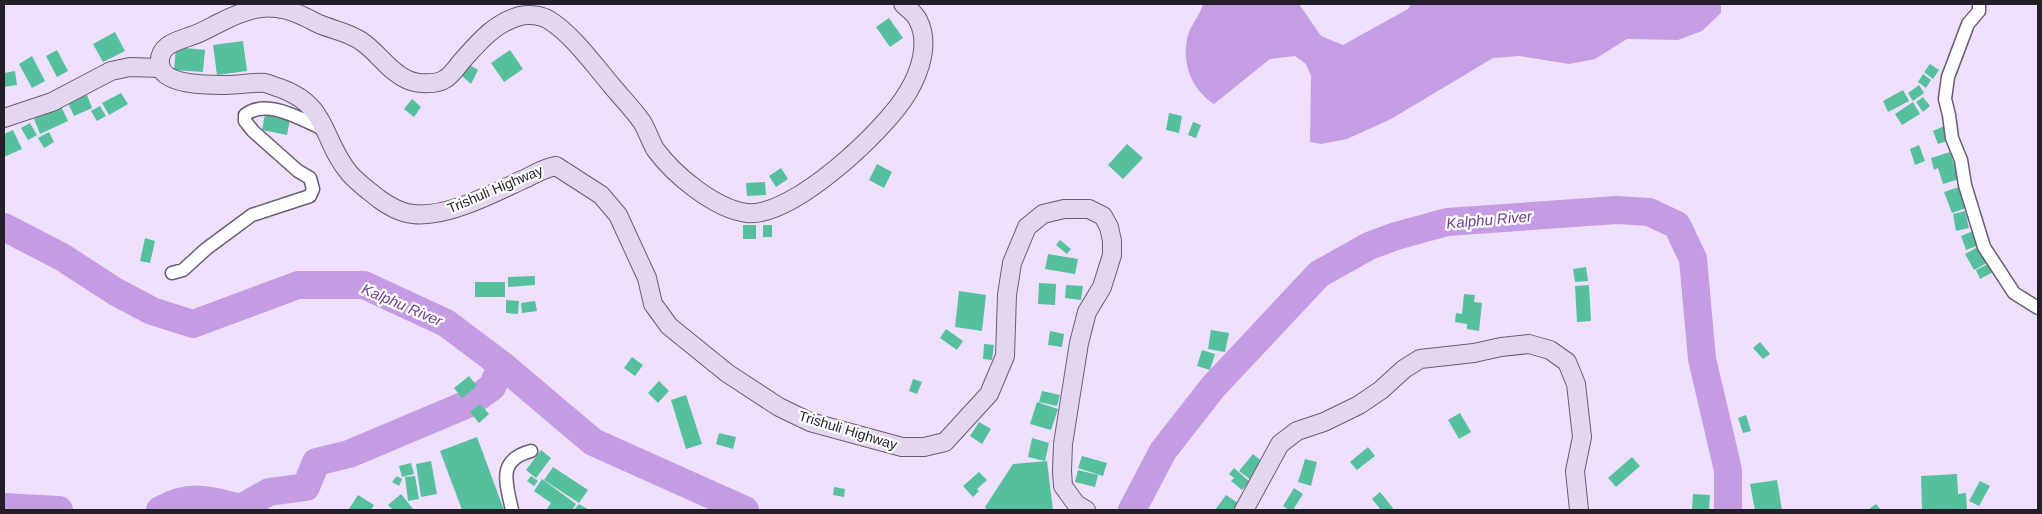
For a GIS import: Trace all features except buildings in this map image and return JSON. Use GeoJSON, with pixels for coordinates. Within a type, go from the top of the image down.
{"type":"FeatureCollection","features":[{"type":"Feature","properties":{"kind":"street"},"geometry":{"type":"LineString","coordinates":[[4,118],[52,102],[111,71],[130,67],[160,68],[162,53],[170,43],[200,34],[222,21],[254,9],[271,6],[305,16],[319,24],[361,40],[398,75],[408,80],[434,83],[445,79],[483,38],[505,21],[525,15],[535,15],[548,19],[576,44],[642,122],[652,145],[668,165],[689,183],[723,206],[746,213],[764,213],[780,206],[815,184],[852,155],[906,96],[916,77],[923,56],[922,31],[917,16],[903,4]]}},
{"type":"Feature","properties":{"kind":"street"},"geometry":{"type":"LineString","coordinates":[[1979,4],[1979,11],[1968,24],[1948,77],[1945,99],[1950,115],[1952,138],[1961,160],[1966,185],[1984,247],[2014,293],[2038,308]]}},
{"type":"Feature","properties":{"kind":"street","name":"Trishuli Highway"},"geometry":{"type":"LineString","coordinates":[[160,68],[171,79],[210,85],[265,83],[293,93],[304,100],[320,117],[349,173],[391,208],[414,214],[440,212],[468,203],[527,178],[545,167],[556,166],[601,195],[618,215],[647,278],[653,304],[669,326],[727,373],[779,407],[810,422],[902,447],[924,447],[944,442],[989,394],[1005,356],[1007,295],[1012,263],[1027,227],[1043,214],[1064,209],[1089,208],[1103,216],[1109,227],[1112,255],[1102,287],[1087,312],[1079,344],[1063,444],[1062,471],[1063,486],[1076,504],[1086,510]]}},
{"type":"Feature","properties":{"kind":"street"},"geometry":{"type":"LineString","coordinates":[[172,273],[183,270],[206,249],[252,215],[310,196],[313,189],[310,178],[298,171],[253,131],[245,122],[245,115],[251,110],[271,109],[326,130]]}},
{"type":"Feature","properties":{"kind":"street"},"geometry":{"type":"LineString","coordinates":[[1244,510],[1280,444],[1297,431],[1324,422],[1358,405],[1381,390],[1404,369],[1420,359],[1530,344],[1550,350],[1567,362],[1576,384],[1582,437],[1575,471],[1579,510]]}},
{"type":"Feature","properties":{"kind":"street"},"geometry":{"type":"LineString","coordinates":[[512,510],[506,471],[510,462],[518,454],[531,451]]}},
{"type":"Feature","properties":{"kind":"shaded area"},"geometry":{"type":"Polygon","coordinates":[[[1203,4],[1299,4],[1321,36],[1343,45],[1408,9],[1411,4],[1721,4],[1721,13],[1702,31],[1678,40],[1627,39],[1595,59],[1569,64],[1519,56],[1493,58],[1391,119],[1347,139],[1321,144],[1310,142],[1311,76],[1306,64],[1295,56],[1270,59],[1214,104],[1200,92],[1190,76],[1186,49],[1188,35],[1203,4]]]}},
{"type":"Feature","properties":{"kind":"waterway","name":"Kalphu River"},"geometry":{"type":"LineString","coordinates":[[1132,510],[1163,451],[1213,387],[1319,274],[1369,246],[1396,236],[1447,222],[1617,210],[1649,212],[1677,225],[1693,259],[1702,359],[1728,470],[1728,510]]}},
{"type":"Feature","properties":{"kind":"waterway","name":"Kalphu River"},"geometry":{"type":"LineString","coordinates":[[4,227],[62,257],[116,292],[152,311],[193,324],[298,285],[364,285],[446,323],[502,365],[593,442],[745,510]]}},
{"type":"Feature","properties":{"kind":"waterway"},"geometry":{"type":"LineString","coordinates":[[160,510],[182,501],[191,500],[209,501],[241,508],[269,492],[306,487],[316,462],[349,454],[470,403],[492,387],[502,365]]}},
{"type":"Feature","properties":{"kind":"waterway"},"geometry":{"type":"LineString","coordinates":[[4,507],[59,510]]}}]}
